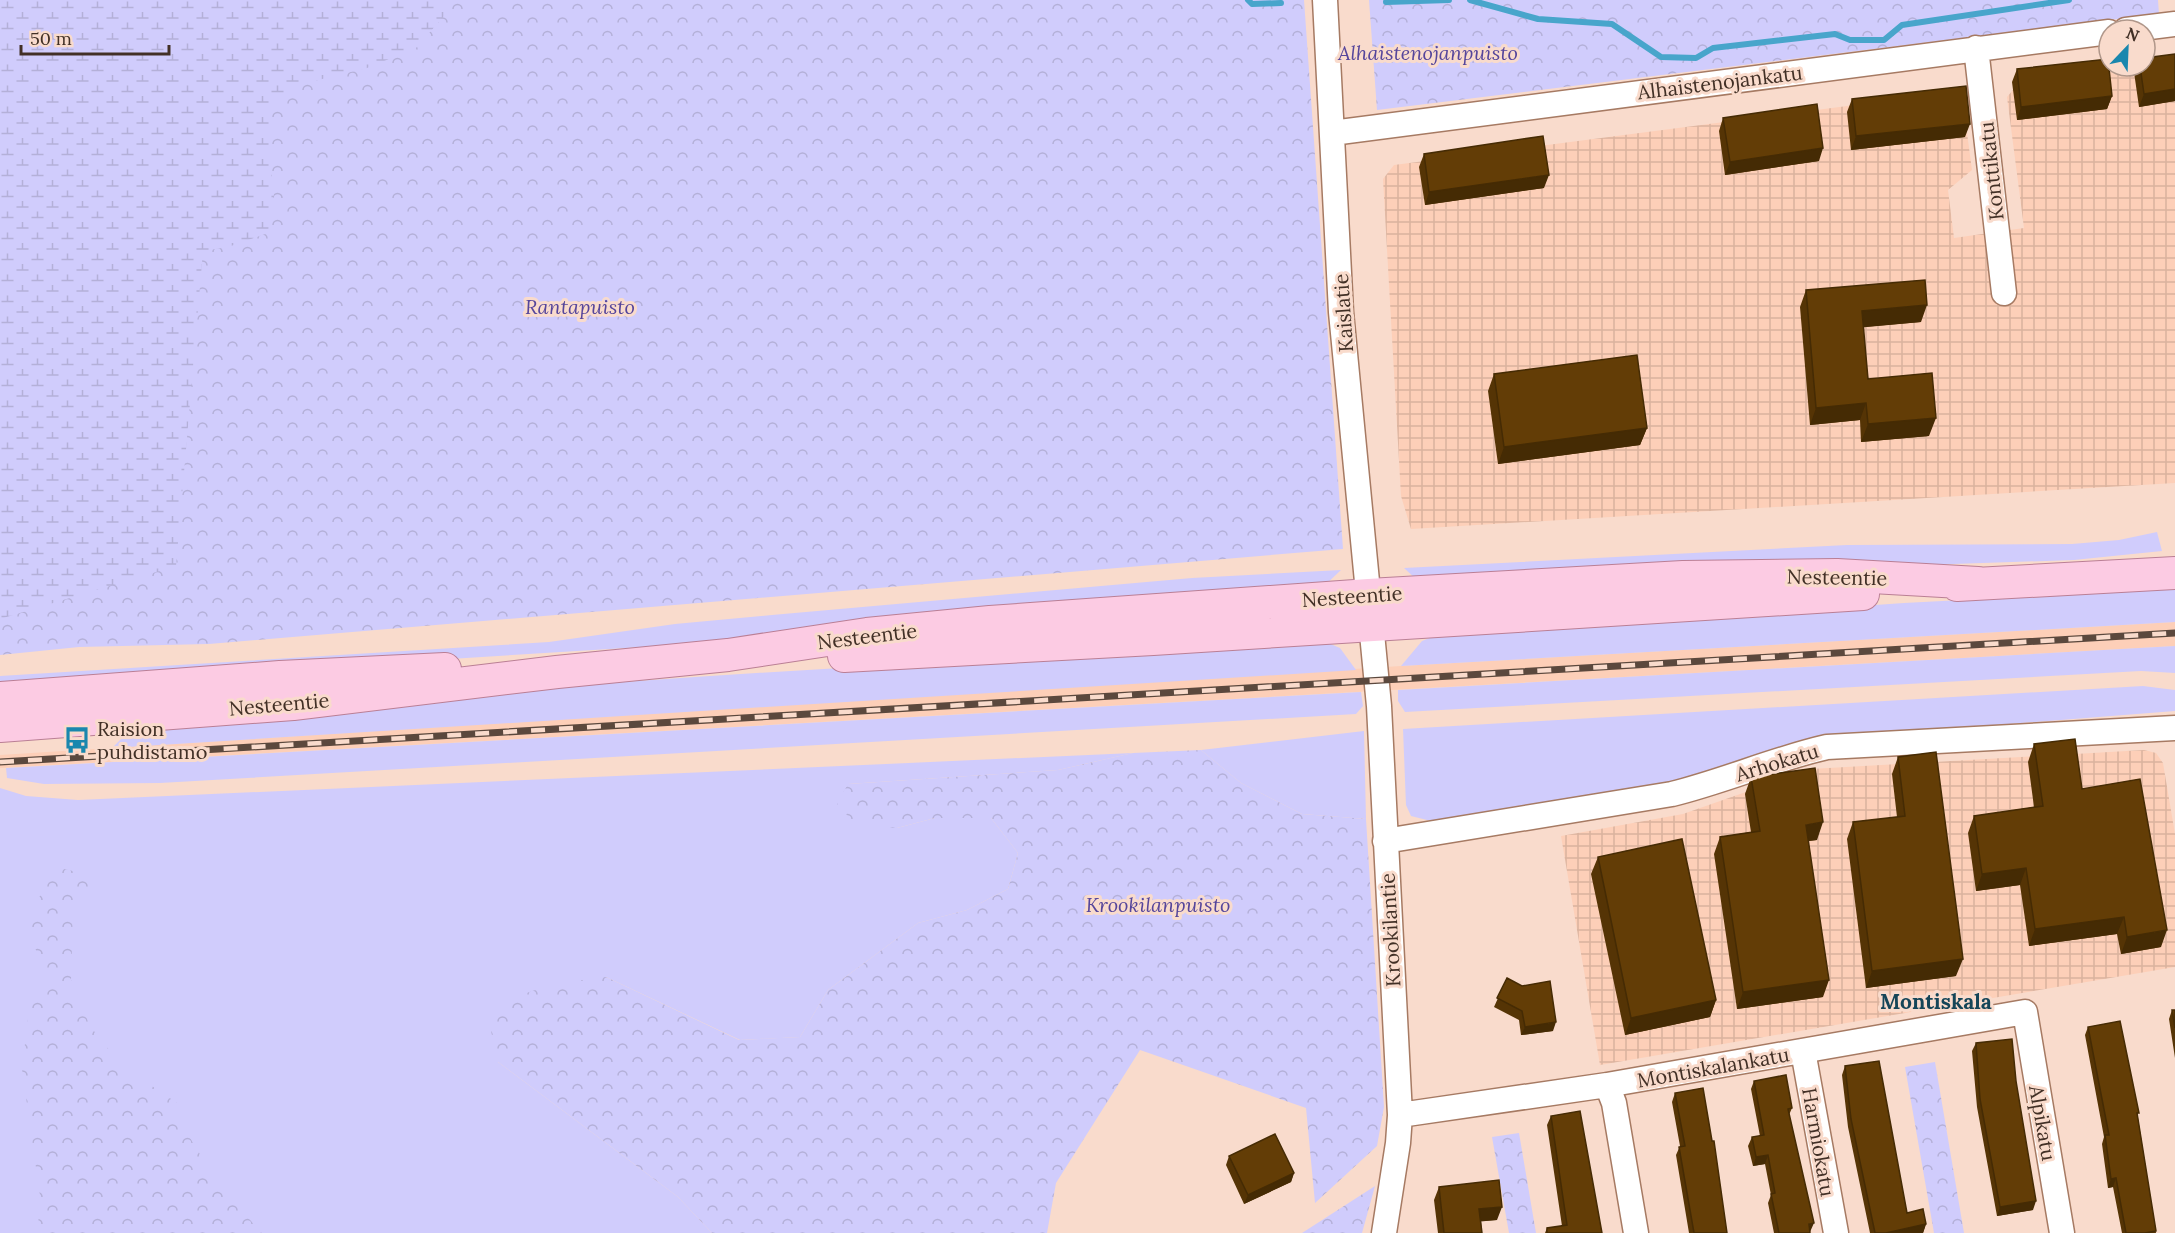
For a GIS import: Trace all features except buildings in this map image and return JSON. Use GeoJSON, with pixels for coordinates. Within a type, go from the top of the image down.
{"type":"FeatureCollection","features":[{"type":"Feature","properties":{"kind":"main road","name":"Nesteentie"},"geometry":{"type":"LineString","coordinates":[[728,655],[868,656],[1847,596],[1978,583],[2175,573]]}},
{"type":"Feature","properties":{"kind":"main road","name":"Nesteentie"},"geometry":{"type":"LineString","coordinates":[[0,726],[293,704],[557,672],[728,655],[867,634],[990,622],[1369,595],[1683,577],[1837,575],[1978,583]]}},
{"type":"Feature","properties":{"kind":"main road","name":"Nesteentie"},"geometry":{"type":"LineString","coordinates":[[0,698],[422,669],[557,672]]}},
{"type":"Feature","properties":{"kind":"street","name":"Kaislatie"},"geometry":{"type":"LineString","coordinates":[[1325,0],[1341,312],[1372,626]]}},
{"type":"Feature","properties":{"kind":"street"},"geometry":{"type":"LineString","coordinates":[[2157,26],[2175,24]]}},
{"type":"Feature","properties":{"kind":"street","name":"Alhaistenojankatu"},"geometry":{"type":"LineString","coordinates":[[1332,133],[2097,33]]}},
{"type":"Feature","properties":{"kind":"street","name":"Konttikatu"},"geometry":{"type":"LineString","coordinates":[[1976,48],[2004,293]]}},
{"type":"Feature","properties":{"kind":"street","name":"Krookilantie"},"geometry":{"type":"LineString","coordinates":[[1372,626],[1400,1115],[1384,1233]]}},
{"type":"Feature","properties":{"kind":"street","name":"Arhokatu"},"geometry":{"type":"LineString","coordinates":[[1385,841],[1672,794],[1707,785],[1792,755],[1827,747],[2175,728]]}},
{"type":"Feature","properties":{"kind":"street","name":"Montiskalankatu"},"geometry":{"type":"LineString","coordinates":[[1400,1115],[1607,1085],[2025,1012]]}},
{"type":"Feature","properties":{"kind":"street","name":"Alpikatu"},"geometry":{"type":"LineString","coordinates":[[2025,1012],[2062,1233]]}},
{"type":"Feature","properties":{"kind":"street","name":"Harmiokatu"},"geometry":{"type":"LineString","coordinates":[[1803,1051],[1836,1233]]}},
{"type":"Feature","properties":{"kind":"street"},"geometry":{"type":"LineString","coordinates":[[1607,1085],[1614,1103],[1636,1233]]}},
{"type":"Feature","properties":{"kind":"shaded area"},"geometry":{"type":"Polygon","coordinates":[[[2175,63],[2175,483],[1411,529],[1401,496],[1383,179],[1394,165],[1947,93],[1963,103],[1972,170],[1948,190],[1954,238],[2024,228],[2007,97],[2018,84],[2097,73],[2097,78],[2157,78],[2157,65],[2175,63]]]}},
{"type":"Feature","properties":{"kind":"shaded area"},"geometry":{"type":"Polygon","coordinates":[[[2175,622],[2175,646],[0,768],[0,755],[1401,666],[2175,622]]]}},
{"type":"Feature","properties":{"kind":"shaded area"},"geometry":{"type":"Polygon","coordinates":[[[2144,750],[2156,753],[2163,763],[2175,834],[2175,967],[1600,1065],[1561,836],[1683,814],[1811,769],[2144,750]]]}},
{"type":"Feature","properties":{"kind":"green space","name":"Rantapuisto"},"geometry":{"type":"Polygon","coordinates":[[[0,0],[1304,0],[1343,549],[209,644],[79,647],[0,655],[0,0]]]}},
{"type":"Feature","properties":{"kind":"green space"},"geometry":{"type":"Polygon","coordinates":[[[0,0],[452,0],[445,15],[416,48],[367,68],[302,84],[270,107],[270,158],[274,194],[268,233],[228,247],[203,251],[176,566],[0,619],[0,0]]]}},
{"type":"Feature","properties":{"kind":"green space","name":"Alhaistenojanpuisto"},"geometry":{"type":"Polygon","coordinates":[[[1369,0],[2158,0],[2159,14],[2126,18],[2097,18],[2097,22],[1377,110],[1369,0]]]}},
{"type":"Feature","properties":{"kind":"green space"},"geometry":{"type":"Polygon","coordinates":[[[2157,532],[2162,551],[2074,560],[1428,582],[1417,580],[1404,568],[1847,545],[2072,544],[2119,540],[2157,532]]]}},
{"type":"Feature","properties":{"kind":"green space"},"geometry":{"type":"Polygon","coordinates":[[[1341,570],[1321,589],[771,639],[0,687],[0,676],[549,642],[675,624],[772,615],[1192,578],[1341,570]]]}},
{"type":"Feature","properties":{"kind":"green space"},"geometry":{"type":"Polygon","coordinates":[[[2175,589],[2175,622],[1401,666],[1422,641],[1437,635],[1904,603],[2175,589]]]}},
{"type":"Feature","properties":{"kind":"green space"},"geometry":{"type":"Polygon","coordinates":[[[1326,642],[1340,648],[1356,670],[112,748],[123,737],[144,729],[471,694],[821,669],[1326,642]]]}},
{"type":"Feature","properties":{"kind":"green space"},"geometry":{"type":"Polygon","coordinates":[[[2175,646],[2175,673],[2141,671],[1405,712],[1398,701],[1398,690],[2175,646]]]}},
{"type":"Feature","properties":{"kind":"green space"},"geometry":{"type":"Polygon","coordinates":[[[2143,686],[2175,690],[2175,711],[1819,739],[1683,782],[1431,821],[1411,816],[1406,805],[1403,729],[2143,686]]]}},
{"type":"Feature","properties":{"kind":"green space"},"geometry":{"type":"Polygon","coordinates":[[[1361,692],[1363,706],[1356,714],[160,783],[44,784],[7,778],[6,768],[1361,692]]]}},
{"type":"Feature","properties":{"kind":"green space"},"geometry":{"type":"Polygon","coordinates":[[[1364,731],[1366,819],[1302,814],[1241,783],[1201,750],[1364,731]]]}},
{"type":"Feature","properties":{"kind":"green space","name":"Krookilanpuisto"},"geometry":{"type":"Polygon","coordinates":[[[1201,750],[1241,783],[1302,814],[1366,819],[1384,1107],[1377,1146],[1315,1203],[1306,1108],[1140,1050],[1056,1183],[1047,1233],[712,1233],[678,1197],[498,1062],[491,1031],[494,1004],[553,984],[606,977],[739,1040],[800,1037],[828,990],[918,923],[967,910],[1008,889],[1018,853],[991,818],[935,818],[897,828],[857,826],[837,804],[848,784],[1058,770],[1133,753],[1201,750]]]}},
{"type":"Feature","properties":{"kind":"green space"},"geometry":{"type":"Polygon","coordinates":[[[1133,753],[1058,770],[848,784],[897,828],[935,818],[991,818],[1018,853],[1008,889],[967,910],[918,923],[828,990],[800,1037],[740,1040],[606,977],[498,1062],[678,1197],[712,1233],[0,1233],[0,788],[26,796],[78,800],[1133,753]]]}},
{"type":"Feature","properties":{"kind":"green space"},"geometry":{"type":"Polygon","coordinates":[[[64,869],[86,874],[100,883],[101,888],[81,897],[73,913],[71,980],[90,1026],[121,1065],[177,1103],[187,1133],[220,1187],[262,1233],[41,1233],[38,1227],[40,1196],[22,1069],[29,1010],[47,974],[35,948],[30,913],[51,877],[64,869]]]}},
{"type":"Feature","properties":{"kind":"green space"},"geometry":{"type":"Polygon","coordinates":[[[1935,1062],[1964,1233],[1934,1233],[1905,1067],[1935,1062]]]}},
{"type":"Feature","properties":{"kind":"green space"},"geometry":{"type":"Polygon","coordinates":[[[1519,1133],[1536,1233],[1509,1233],[1492,1137],[1519,1133]]]}},
{"type":"Feature","properties":{"kind":"green space"},"geometry":{"type":"Polygon","coordinates":[[[1375,1186],[1362,1233],[1302,1233],[1375,1186]]]}},
{"type":"Feature","properties":{"kind":"waterway"},"geometry":{"type":"LineString","coordinates":[[1248,0],[1252,4],[1281,3]]}},
{"type":"Feature","properties":{"kind":"waterway"},"geometry":{"type":"LineString","coordinates":[[1386,2],[1449,0]]}},
{"type":"Feature","properties":{"kind":"waterway"},"geometry":{"type":"LineString","coordinates":[[1470,0],[1538,19],[1612,24],[1661,57],[1696,58],[1713,48],[1835,34],[1850,40],[1884,40],[1902,25],[2069,0]]}},
{"type":"Feature","properties":{"kind":"railway"},"geometry":{"type":"LineString","coordinates":[[0,762],[2175,633]]}},
{"type":"Feature","properties":{"kind":"place","name":"Raision puhdistamo"},"geometry":{"type":"Point","coordinates":[77,740]}},
{"type":"Feature","properties":{"kind":"district","name":"Montiskala"},"geometry":{"type":"Point","coordinates":[1936,1001]}}]}
